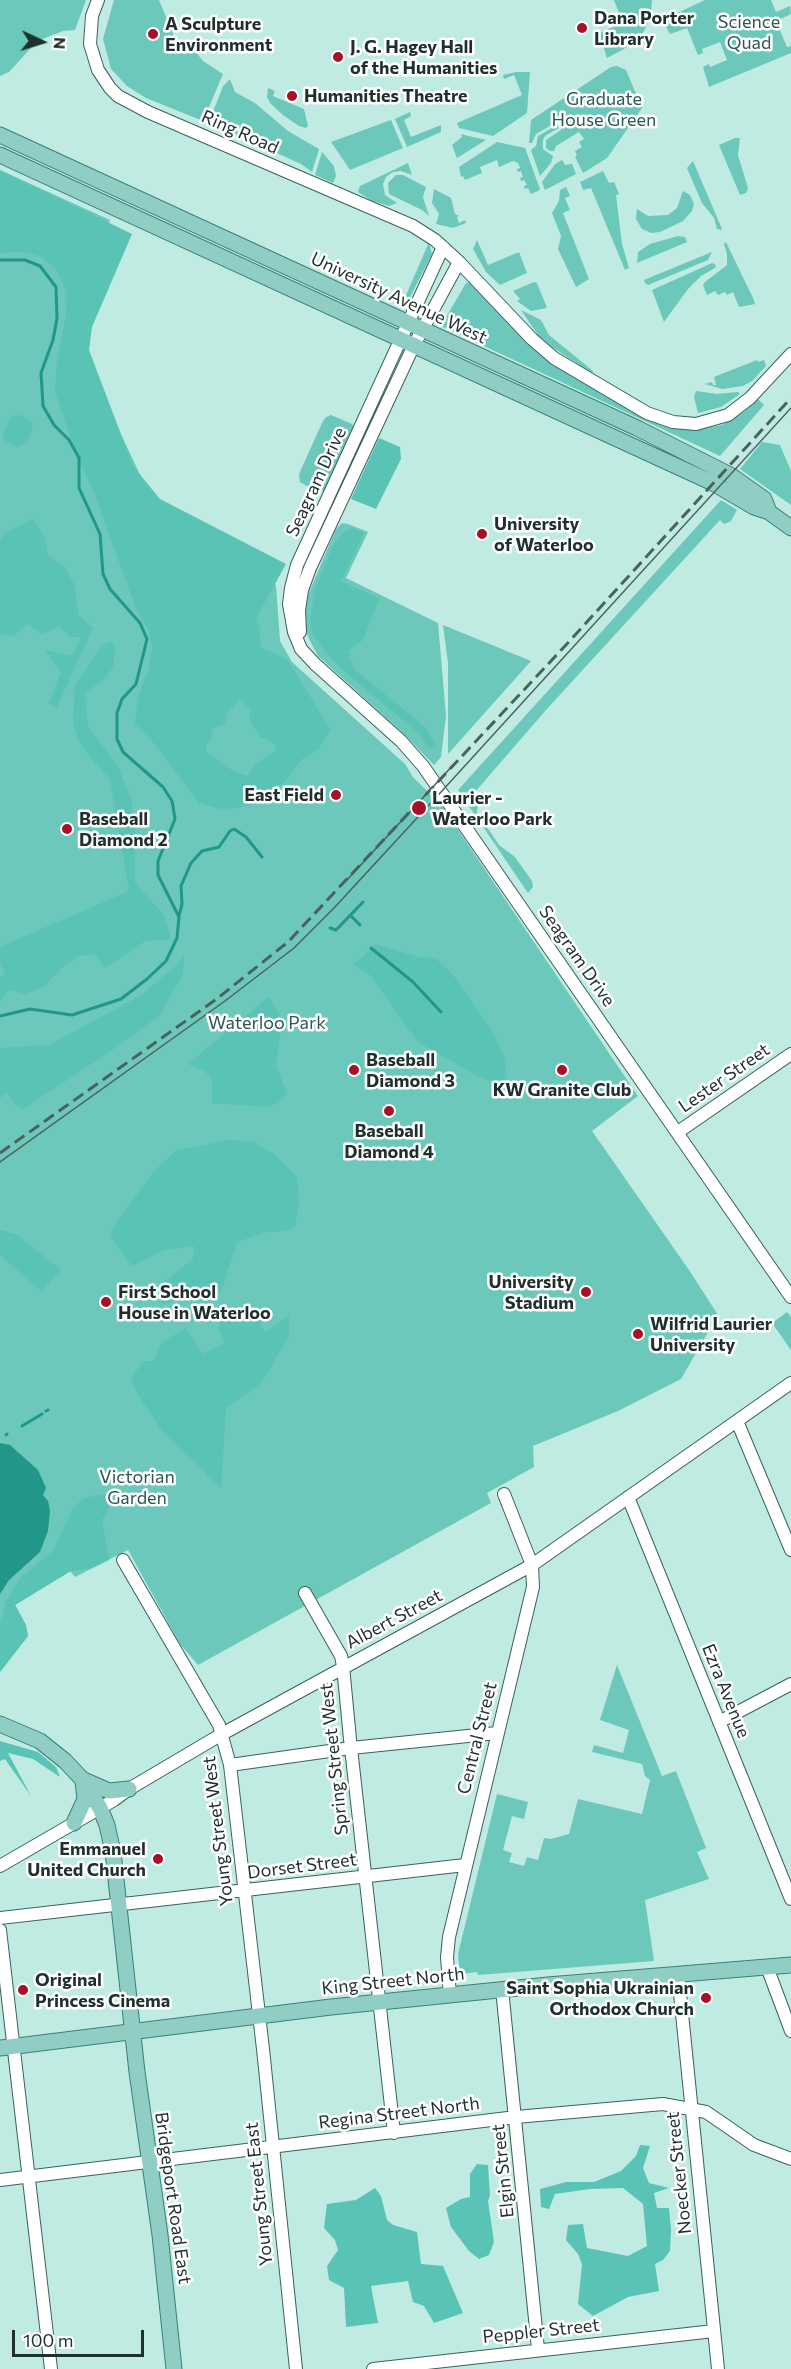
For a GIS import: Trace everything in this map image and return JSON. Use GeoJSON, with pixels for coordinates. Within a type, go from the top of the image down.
{"type":"FeatureCollection","features":[{"type":"Feature","properties":{"kind":"main road","name":"University Avenue West"},"geometry":{"type":"LineString","coordinates":[[0,135],[637,428],[724,471],[764,499],[769,512]]}},
{"type":"Feature","properties":{"kind":"main road","name":"University Avenue West"},"geometry":{"type":"LineString","coordinates":[[0,155],[713,483],[754,507],[769,512],[791,528]]}},
{"type":"Feature","properties":{"kind":"main road"},"geometry":{"type":"LineString","coordinates":[[0,1724],[40,1741],[65,1761],[82,1779],[109,1791],[129,1789]]}},
{"type":"Feature","properties":{"kind":"main road"},"geometry":{"type":"LineString","coordinates":[[74,1823],[85,1799],[82,1779]]}},
{"type":"Feature","properties":{"kind":"main road","name":"Bridgeport Road East"},"geometry":{"type":"LineString","coordinates":[[82,1779],[100,1808],[113,1852],[174,2369]]}},
{"type":"Feature","properties":{"kind":"main road","name":"King Street North"},"geometry":{"type":"LineString","coordinates":[[7,2047],[502,1989],[791,1965]]}},
{"type":"Feature","properties":{"kind":"street","name":"Ring Road"},"geometry":{"type":"LineString","coordinates":[[98,0],[92,16],[90,44],[98,70],[118,96],[148,112],[413,226],[443,247],[532,339],[554,358],[647,413],[673,422],[696,424],[728,415],[750,398],[791,354]]}},
{"type":"Feature","properties":{"kind":"street"},"geometry":{"type":"LineString","coordinates":[[407,323],[443,247]]}},
{"type":"Feature","properties":{"kind":"street"},"geometry":{"type":"LineString","coordinates":[[422,330],[459,262]]}},
{"type":"Feature","properties":{"kind":"street","name":"Seagram Drive"},"geometry":{"type":"LineString","coordinates":[[407,323],[407,342]]}},
{"type":"Feature","properties":{"kind":"street","name":"Seagram Drive"},"geometry":{"type":"LineString","coordinates":[[422,330],[407,342],[293,577],[289,604],[291,621],[301,648],[401,741],[423,766],[791,1297]]}},
{"type":"Feature","properties":{"kind":"street","name":"Lester Street"},"geometry":{"type":"LineString","coordinates":[[678,1132],[791,1054]]}},
{"type":"Feature","properties":{"kind":"street","name":"Albert Street"},"geometry":{"type":"LineString","coordinates":[[0,1866],[222,1734],[532,1565],[791,1383]]}},
{"type":"Feature","properties":{"kind":"street"},"geometry":{"type":"LineString","coordinates":[[737,1421],[791,1550]]}},
{"type":"Feature","properties":{"kind":"street","name":"Central Street"},"geometry":{"type":"LineString","coordinates":[[450,1995],[448,1947],[465,1865],[533,1587],[532,1565],[504,1494]]}},
{"type":"Feature","properties":{"kind":"street","name":"Ezra Avenue"},"geometry":{"type":"LineString","coordinates":[[628,1497],[791,1899]]}},
{"type":"Feature","properties":{"kind":"street","name":"Young Street West"},"geometry":{"type":"LineString","coordinates":[[123,1560],[222,1734],[230,1765],[259,2016]]}},
{"type":"Feature","properties":{"kind":"street","name":"Spring Street West"},"geometry":{"type":"LineString","coordinates":[[305,1593],[341,1656],[344,1666],[394,2133]]}},
{"type":"Feature","properties":{"kind":"street"},"geometry":{"type":"LineString","coordinates":[[719,1722],[791,1684]]}},
{"type":"Feature","properties":{"kind":"street"},"geometry":{"type":"LineString","coordinates":[[230,1765],[351,1748],[497,1732]]}},
{"type":"Feature","properties":{"kind":"street","name":"Dorset Street"},"geometry":{"type":"LineString","coordinates":[[0,1918],[465,1865]]}},
{"type":"Feature","properties":{"kind":"street"},"geometry":{"type":"LineString","coordinates":[[0,1930],[7,2047],[29,2177],[51,2369]]}},
{"type":"Feature","properties":{"kind":"street"},"geometry":{"type":"LineString","coordinates":[[767,1967],[791,2031]]}},
{"type":"Feature","properties":{"kind":"street","name":"Noecker Street"},"geometry":{"type":"LineString","coordinates":[[678,1974],[718,2369]]}},
{"type":"Feature","properties":{"kind":"street","name":"Elgin Street"},"geometry":{"type":"LineString","coordinates":[[502,1989],[538,2349]]}},
{"type":"Feature","properties":{"kind":"street","name":"Young Street East"},"geometry":{"type":"LineString","coordinates":[[259,2016],[296,2369]]}},
{"type":"Feature","properties":{"kind":"street","name":"Regina Street North"},"geometry":{"type":"LineString","coordinates":[[0,2180],[516,2117],[663,2104],[691,2108],[713,2115],[754,2145],[791,2159]]}},
{"type":"Feature","properties":{"kind":"street","name":"Peppler Street"},"geometry":{"type":"LineString","coordinates":[[373,2369],[714,2331]]}},
{"type":"Feature","properties":{"kind":"green space"},"geometry":{"type":"Polygon","coordinates":[[[0,0],[86,0],[75,30],[63,31],[45,38],[30,49],[9,72],[0,76],[0,0]]]}},
{"type":"Feature","properties":{"kind":"green space"},"geometry":{"type":"Polygon","coordinates":[[[114,0],[159,0],[176,41],[187,54],[191,46],[203,61],[223,74],[203,121],[146,98],[127,86],[111,69],[103,39],[114,0]]]}},
{"type":"Feature","properties":{"kind":"green space"},"geometry":{"type":"Polygon","coordinates":[[[614,0],[652,0],[651,16],[643,33],[624,49],[607,58],[599,33],[623,23],[614,0]]]}},
{"type":"Feature","properties":{"kind":"green space","name":"Science Quad"},"geometry":{"type":"Polygon","coordinates":[[[705,0],[771,0],[776,12],[790,6],[791,14],[776,21],[787,47],[791,46],[791,53],[709,87],[703,67],[709,64],[710,67],[727,60],[720,42],[702,49],[703,53],[698,55],[687,28],[670,34],[665,25],[671,16],[705,0]]]}},
{"type":"Feature","properties":{"kind":"green space","name":"Graduate House Green"},"geometry":{"type":"Polygon","coordinates":[[[617,66],[626,70],[642,108],[607,158],[583,173],[575,157],[577,155],[575,151],[582,147],[579,142],[584,139],[579,132],[556,146],[554,151],[550,151],[546,148],[546,140],[561,130],[561,124],[557,122],[536,134],[532,143],[529,143],[531,120],[611,67],[617,66]]]}},
{"type":"Feature","properties":{"kind":"green space"},"geometry":{"type":"Polygon","coordinates":[[[530,72],[527,113],[493,136],[459,128],[457,123],[522,95],[514,75],[504,79],[503,75],[530,72]]]}},
{"type":"Feature","properties":{"kind":"green space"},"geometry":{"type":"Polygon","coordinates":[[[230,79],[235,92],[255,103],[288,131],[319,149],[312,172],[301,164],[228,131],[208,125],[223,86],[230,79]]]}},
{"type":"Feature","properties":{"kind":"green space"},"geometry":{"type":"Polygon","coordinates":[[[268,88],[275,91],[273,96],[304,109],[308,126],[306,128],[283,115],[270,103],[267,97],[268,88]]]}},
{"type":"Feature","properties":{"kind":"green space"},"geometry":{"type":"Polygon","coordinates":[[[410,112],[411,116],[404,120],[411,137],[441,125],[441,132],[407,147],[395,119],[410,112]]]}},
{"type":"Feature","properties":{"kind":"green space"},"geometry":{"type":"Polygon","coordinates":[[[391,120],[403,148],[350,170],[331,142],[391,120]]]}},
{"type":"Feature","properties":{"kind":"green space"},"geometry":{"type":"Polygon","coordinates":[[[557,125],[559,128],[545,136],[543,140],[543,149],[553,156],[551,163],[540,176],[531,150],[536,146],[538,136],[557,125]]]}},
{"type":"Feature","properties":{"kind":"green space"},"geometry":{"type":"Polygon","coordinates":[[[461,134],[486,140],[457,158],[452,145],[462,137],[461,134]]]}},
{"type":"Feature","properties":{"kind":"green space"},"geometry":{"type":"Polygon","coordinates":[[[740,138],[738,155],[748,188],[746,193],[740,195],[719,145],[740,138]]]}},
{"type":"Feature","properties":{"kind":"green space"},"geometry":{"type":"Polygon","coordinates":[[[497,142],[525,148],[540,189],[538,191],[531,194],[528,188],[525,189],[524,186],[527,185],[524,180],[521,181],[520,178],[523,177],[521,171],[518,172],[517,169],[520,168],[518,163],[513,161],[499,167],[497,160],[480,167],[482,173],[465,180],[463,176],[461,177],[459,167],[497,142]]]}},
{"type":"Feature","properties":{"kind":"green space"},"geometry":{"type":"Polygon","coordinates":[[[322,152],[334,166],[336,176],[333,183],[315,175],[322,152]]]}},
{"type":"Feature","properties":{"kind":"green space"},"geometry":{"type":"Polygon","coordinates":[[[562,160],[565,165],[572,164],[576,174],[545,190],[542,182],[555,164],[562,160]]]}},
{"type":"Feature","properties":{"kind":"green space"},"geometry":{"type":"Polygon","coordinates":[[[693,161],[721,230],[717,229],[714,218],[702,203],[687,168],[693,161]]]}},
{"type":"Feature","properties":{"kind":"green space"},"geometry":{"type":"Polygon","coordinates":[[[408,163],[412,175],[401,171],[393,172],[386,177],[383,184],[385,195],[397,203],[389,206],[372,201],[358,192],[360,186],[408,163]]]}},
{"type":"Feature","properties":{"kind":"green space","name":"Waterloo Park"},"geometry":{"type":"Polygon","coordinates":[[[0,170],[110,220],[80,347],[158,513],[276,585],[280,641],[292,662],[405,764],[413,777],[442,806],[638,1096],[592,1131],[718,1315],[681,1379],[618,1411],[533,1446],[534,1467],[487,1493],[491,1503],[198,1665],[180,1644],[128,1550],[75,1577],[70,1571],[15,1605],[26,1625],[28,1636],[0,1672],[0,170]]]}},
{"type":"Feature","properties":{"kind":"green space"},"geometry":{"type":"Polygon","coordinates":[[[0,170],[132,234],[92,327],[89,350],[133,466],[160,499],[286,564],[256,618],[260,629],[261,648],[287,659],[330,729],[319,749],[302,759],[283,783],[261,802],[221,809],[199,803],[153,742],[135,724],[138,698],[149,668],[152,649],[149,631],[137,611],[92,487],[76,455],[55,391],[67,292],[55,268],[40,256],[23,252],[0,253],[0,170]],[[240,700],[226,714],[225,724],[213,728],[212,739],[206,746],[206,752],[233,771],[247,776],[255,764],[276,751],[274,743],[259,736],[249,718],[251,709],[240,700]]]}},
{"type":"Feature","properties":{"kind":"green space"},"geometry":{"type":"Polygon","coordinates":[[[603,171],[609,183],[614,182],[619,194],[616,195],[622,244],[629,268],[625,270],[591,188],[583,190],[580,182],[603,171]]]}},
{"type":"Feature","properties":{"kind":"green space"},"geometry":{"type":"Polygon","coordinates":[[[396,175],[403,175],[426,187],[423,197],[429,216],[422,210],[389,194],[388,183],[396,175]]]}},
{"type":"Feature","properties":{"kind":"green space"},"geometry":{"type":"Polygon","coordinates":[[[566,187],[570,196],[565,198],[570,210],[563,213],[589,279],[576,287],[558,249],[561,236],[552,213],[559,201],[560,190],[566,187]]]}},
{"type":"Feature","properties":{"kind":"green space"},"geometry":{"type":"Polygon","coordinates":[[[434,189],[451,198],[455,214],[459,216],[457,217],[459,223],[465,220],[466,223],[453,228],[436,224],[439,214],[432,203],[434,189]]]}},
{"type":"Feature","properties":{"kind":"green space"},"geometry":{"type":"Polygon","coordinates":[[[683,191],[690,195],[694,204],[692,211],[683,221],[660,232],[651,233],[642,229],[636,219],[637,209],[648,216],[668,215],[677,208],[683,191]]]}},
{"type":"Feature","properties":{"kind":"green space"},"geometry":{"type":"Polygon","coordinates":[[[678,236],[685,237],[687,242],[637,263],[638,252],[650,244],[678,236]]]}},
{"type":"Feature","properties":{"kind":"green space"},"geometry":{"type":"Polygon","coordinates":[[[477,240],[488,265],[519,252],[527,273],[500,285],[486,272],[473,249],[477,240]]]}},
{"type":"Feature","properties":{"kind":"green space"},"geometry":{"type":"Polygon","coordinates":[[[429,242],[432,254],[404,309],[401,307],[429,242]]]}},
{"type":"Feature","properties":{"kind":"green space"},"geometry":{"type":"Polygon","coordinates":[[[726,242],[755,304],[739,307],[733,292],[718,295],[715,291],[707,295],[703,285],[705,282],[727,265],[724,244],[726,242]]]}},
{"type":"Feature","properties":{"kind":"green space"},"geometry":{"type":"Polygon","coordinates":[[[712,252],[708,260],[648,285],[645,283],[644,280],[712,252]]]}},
{"type":"Feature","properties":{"kind":"green space"},"geometry":{"type":"Polygon","coordinates":[[[712,263],[716,265],[715,268],[701,276],[688,289],[664,322],[652,290],[712,263]]]}},
{"type":"Feature","properties":{"kind":"green space"},"geometry":{"type":"Polygon","coordinates":[[[472,281],[560,367],[606,396],[663,426],[701,429],[722,425],[744,412],[758,399],[764,405],[720,456],[441,326],[466,283],[472,281]]]}},
{"type":"Feature","properties":{"kind":"green space"},"geometry":{"type":"Polygon","coordinates":[[[534,282],[537,283],[547,308],[531,311],[517,301],[520,299],[513,291],[534,282]]]}},
{"type":"Feature","properties":{"kind":"green space"},"geometry":{"type":"Polygon","coordinates":[[[521,310],[541,320],[549,335],[593,371],[592,373],[538,335],[521,310]]]}},
{"type":"Feature","properties":{"kind":"green space"},"geometry":{"type":"Polygon","coordinates":[[[757,360],[758,362],[764,360],[766,366],[752,381],[743,386],[722,389],[705,384],[712,382],[716,385],[714,377],[757,360]]]}},
{"type":"Feature","properties":{"kind":"green space"},"geometry":{"type":"Polygon","coordinates":[[[696,391],[717,394],[738,392],[740,394],[721,407],[698,413],[694,397],[696,391]]]}},
{"type":"Feature","properties":{"kind":"green space"},"geometry":{"type":"Polygon","coordinates":[[[21,415],[31,421],[33,426],[27,442],[17,447],[2,439],[10,417],[21,415]]]}},
{"type":"Feature","properties":{"kind":"green space"},"geometry":{"type":"Polygon","coordinates":[[[331,415],[352,424],[354,428],[324,490],[319,493],[300,482],[299,474],[322,423],[326,417],[331,415]]]}},
{"type":"Feature","properties":{"kind":"green space"},"geometry":{"type":"Polygon","coordinates":[[[379,438],[400,447],[401,459],[376,509],[351,499],[379,438]]]}},
{"type":"Feature","properties":{"kind":"green space"},"geometry":{"type":"Polygon","coordinates":[[[762,442],[780,445],[791,471],[791,505],[740,469],[762,442]]]}},
{"type":"Feature","properties":{"kind":"green space"},"geometry":{"type":"Polygon","coordinates":[[[721,500],[737,510],[731,521],[724,524],[720,520],[546,710],[475,792],[479,797],[477,812],[499,845],[515,857],[532,881],[533,887],[528,893],[458,790],[721,500]]]}},
{"type":"Feature","properties":{"kind":"green space"},"geometry":{"type":"Polygon","coordinates":[[[33,519],[45,538],[48,555],[65,568],[74,584],[79,616],[93,628],[57,707],[49,704],[61,672],[45,650],[73,656],[81,637],[70,637],[60,626],[42,634],[27,624],[13,636],[0,634],[0,540],[5,533],[33,519]]]}},
{"type":"Feature","properties":{"kind":"green space"},"geometry":{"type":"Polygon","coordinates":[[[342,523],[368,532],[346,578],[438,623],[446,716],[441,757],[434,765],[403,733],[318,656],[305,629],[305,602],[336,529],[342,523]]]}},
{"type":"Feature","properties":{"kind":"green space"},"geometry":{"type":"Polygon","coordinates":[[[352,528],[364,533],[341,581],[379,599],[363,640],[348,651],[354,669],[426,728],[436,746],[429,748],[419,733],[347,674],[326,653],[312,632],[310,620],[315,590],[333,545],[344,532],[352,528]]]}},
{"type":"Feature","properties":{"kind":"green space"},"geometry":{"type":"Polygon","coordinates":[[[443,625],[531,661],[448,754],[448,663],[443,625]]]}},
{"type":"Feature","properties":{"kind":"green space"},"geometry":{"type":"Polygon","coordinates":[[[111,642],[115,648],[113,667],[106,677],[85,694],[88,727],[118,767],[131,799],[135,828],[135,883],[164,915],[171,939],[145,941],[105,968],[95,954],[78,956],[61,968],[45,986],[26,994],[9,990],[0,1002],[0,978],[6,974],[0,964],[0,947],[129,891],[110,779],[78,740],[73,722],[75,686],[102,645],[111,642]]]}},
{"type":"Feature","properties":{"kind":"green space"},"geometry":{"type":"Polygon","coordinates":[[[376,944],[414,956],[436,959],[453,975],[493,1032],[505,1060],[506,1078],[495,1081],[483,1079],[417,1041],[370,975],[354,965],[376,944]]]}},
{"type":"Feature","properties":{"kind":"green space"},"geometry":{"type":"Polygon","coordinates":[[[184,955],[183,974],[160,1015],[108,1053],[23,1109],[16,1105],[7,1093],[0,1098],[0,1048],[49,1045],[140,996],[174,968],[184,955]]]}},
{"type":"Feature","properties":{"kind":"green space"},"geometry":{"type":"Polygon","coordinates":[[[269,997],[282,1020],[276,1065],[287,1094],[276,1104],[266,1107],[212,1103],[212,1081],[205,1071],[188,1064],[269,997]]]}},
{"type":"Feature","properties":{"kind":"green space"},"geometry":{"type":"Polygon","coordinates":[[[228,1140],[253,1142],[275,1155],[297,1177],[299,1204],[295,1226],[286,1231],[266,1232],[237,1242],[221,1292],[194,1292],[164,1305],[153,1291],[193,1259],[194,1246],[164,1250],[132,1266],[111,1237],[111,1230],[154,1171],[176,1151],[228,1140]]]}},
{"type":"Feature","properties":{"kind":"green space"},"geometry":{"type":"Polygon","coordinates":[[[0,1230],[16,1234],[61,1270],[41,1291],[0,1255],[0,1230]]]}},
{"type":"Feature","properties":{"kind":"green space"},"geometry":{"type":"Polygon","coordinates":[[[227,1309],[256,1315],[265,1332],[289,1316],[289,1336],[261,1383],[226,1408],[221,1488],[163,1432],[137,1393],[131,1378],[144,1361],[153,1361],[163,1342],[186,1328],[203,1354],[224,1343],[218,1327],[227,1309]]]}},
{"type":"Feature","properties":{"kind":"green space"},"geometry":{"type":"Polygon","coordinates":[[[787,1312],[791,1317],[791,1350],[772,1323],[787,1312]]]}},
{"type":"Feature","properties":{"kind":"green space"},"geometry":{"type":"Polygon","coordinates":[[[107,1494],[109,1507],[102,1520],[109,1560],[92,1568],[71,1571],[15,1605],[26,1625],[28,1636],[0,1672],[0,1624],[6,1601],[20,1578],[53,1551],[73,1508],[84,1498],[107,1494]]]}},
{"type":"Feature","properties":{"kind":"green space"},"geometry":{"type":"Polygon","coordinates":[[[617,1665],[662,1776],[676,1771],[706,1848],[697,1852],[709,1879],[645,1900],[654,1961],[478,1975],[477,1972],[460,1974],[458,1954],[497,1794],[528,1802],[524,1819],[512,1816],[503,1850],[512,1853],[509,1862],[524,1866],[527,1857],[538,1860],[544,1838],[551,1839],[569,1834],[578,1799],[642,1814],[650,1780],[645,1776],[642,1764],[592,1752],[594,1745],[623,1753],[629,1730],[600,1720],[617,1665]]]}},
{"type":"Feature","properties":{"kind":"green space"},"geometry":{"type":"Polygon","coordinates":[[[0,1741],[38,1752],[56,1767],[60,1777],[33,1759],[8,1753],[31,1796],[5,1759],[0,1761],[0,1741]]]}},
{"type":"Feature","properties":{"kind":"green space"},"geometry":{"type":"Polygon","coordinates":[[[640,2145],[650,2146],[643,2168],[649,2183],[669,2188],[654,2193],[657,2208],[669,2208],[670,2251],[663,2260],[655,2264],[659,2291],[628,2297],[593,2316],[578,2304],[582,2264],[578,2254],[566,2240],[568,2225],[583,2224],[587,2248],[628,2256],[647,2246],[643,2204],[623,2188],[590,2189],[555,2194],[549,2209],[541,2207],[540,2189],[566,2182],[594,2182],[621,2171],[636,2156],[640,2145]]]}},
{"type":"Feature","properties":{"kind":"green space"},"geometry":{"type":"Polygon","coordinates":[[[477,2164],[488,2165],[490,2195],[488,2201],[494,2242],[489,2255],[479,2259],[469,2251],[451,2227],[446,2208],[461,2199],[470,2197],[470,2174],[477,2164]]]}},
{"type":"Feature","properties":{"kind":"green space"},"geometry":{"type":"Polygon","coordinates":[[[375,2188],[381,2196],[387,2220],[393,2225],[417,2232],[421,2264],[443,2266],[463,2313],[434,2323],[424,2306],[413,2302],[408,2281],[371,2286],[378,2323],[346,2327],[344,2288],[329,2280],[327,2266],[338,2250],[335,2240],[324,2228],[327,2204],[356,2200],[375,2188]]]}},
{"type":"Feature","properties":{"kind":"shaded area"},"geometry":{"type":"Polygon","coordinates":[[[0,1443],[10,1445],[38,1470],[46,1488],[43,1495],[48,1501],[50,1511],[48,1531],[40,1552],[9,1580],[0,1594],[0,1443]]]}},
{"type":"Feature","properties":{"kind":"waterway"},"geometry":{"type":"LineString","coordinates":[[0,260],[25,260],[40,266],[56,287],[57,318],[53,340],[41,373],[43,406],[54,425],[69,440],[79,458],[79,488],[100,534],[103,574],[110,589],[140,623],[147,639],[136,684],[122,699],[117,713],[117,739],[123,752],[163,787],[172,801],[175,819],[158,861],[158,875],[179,917],[177,938],[166,961],[121,999],[72,1015],[30,1009],[0,1016]]}},
{"type":"Feature","properties":{"kind":"waterway"},"geometry":{"type":"LineString","coordinates":[[179,916],[182,904],[181,886],[191,863],[202,851],[219,847],[230,831],[234,829],[246,837],[262,857]]}},
{"type":"Feature","properties":{"kind":"waterway"},"geometry":{"type":"LineString","coordinates":[[330,928],[336,930],[363,902]]}},
{"type":"Feature","properties":{"kind":"waterway"},"geometry":{"type":"LineString","coordinates":[[351,916],[360,925]]}},
{"type":"Feature","properties":{"kind":"waterway"},"geometry":{"type":"LineString","coordinates":[[371,948],[413,982],[441,1012]]}},
{"type":"Feature","properties":{"kind":"waterway"},"geometry":{"type":"LineString","coordinates":[[22,1426],[42,1414]]}},
{"type":"Feature","properties":{"kind":"tram line"},"geometry":{"type":"LineString","coordinates":[[0,1162],[225,1001],[294,948],[441,792],[791,408]]}},
{"type":"Feature","properties":{"kind":"tram line"},"geometry":{"type":"LineString","coordinates":[[346,881],[455,763]]}},
{"type":"Feature","properties":{"kind":"railway"},"geometry":{"type":"LineString","coordinates":[[0,1153],[218,998],[288,942],[565,646],[791,398]]}},
{"type":"Feature","properties":{"kind":"place","name":"Dana Porter Library"},"geometry":{"type":"Point","coordinates":[582,28]}},
{"type":"Feature","properties":{"kind":"place","name":"A Sculpture Environment"},"geometry":{"type":"Point","coordinates":[153,34]}},
{"type":"Feature","properties":{"kind":"place","name":"J. G. Hagey Hall of the Humanities"},"geometry":{"type":"Point","coordinates":[338,57]}},
{"type":"Feature","properties":{"kind":"place","name":"Humanities Theatre"},"geometry":{"type":"Point","coordinates":[292,96]}},
{"type":"Feature","properties":{"kind":"place","name":"University of Waterloo"},"geometry":{"type":"Point","coordinates":[482,534]}},
{"type":"Feature","properties":{"kind":"place","name":"East Field"},"geometry":{"type":"Point","coordinates":[336,795]}},
{"type":"Feature","properties":{"kind":"place","name":"Laurier - Waterloo Park"},"geometry":{"type":"Point","coordinates":[419,808]}},
{"type":"Feature","properties":{"kind":"place","name":"Baseball Diamond 2"},"geometry":{"type":"Point","coordinates":[67,829]}},
{"type":"Feature","properties":{"kind":"place","name":"Baseball Diamond 3"},"geometry":{"type":"Point","coordinates":[354,1070]}},
{"type":"Feature","properties":{"kind":"place","name":"KW Granite Club"},"geometry":{"type":"Point","coordinates":[562,1070]}},
{"type":"Feature","properties":{"kind":"place","name":"Baseball Diamond 4"},"geometry":{"type":"Point","coordinates":[389,1111]}},
{"type":"Feature","properties":{"kind":"place","name":"University Stadium"},"geometry":{"type":"Point","coordinates":[586,1292]}},
{"type":"Feature","properties":{"kind":"place","name":"First School House in Waterloo"},"geometry":{"type":"Point","coordinates":[106,1302]}},
{"type":"Feature","properties":{"kind":"place","name":"Wilfrid Laurier University"},"geometry":{"type":"Point","coordinates":[638,1334]}},
{"type":"Feature","properties":{"kind":"place","name":"Emmanuel United Church"},"geometry":{"type":"Point","coordinates":[158,1859]}},
{"type":"Feature","properties":{"kind":"place","name":"Original Princess Cinema"},"geometry":{"type":"Point","coordinates":[23,1990]}},
{"type":"Feature","properties":{"kind":"place","name":"Saint Sophia Ukrainian Orthodox Church"},"geometry":{"type":"Point","coordinates":[706,1998]}},
{"type":"Feature","properties":{"kind":"park label","name":"Victorian Garden"},"geometry":{"type":"Point","coordinates":[137,1487]}}]}
